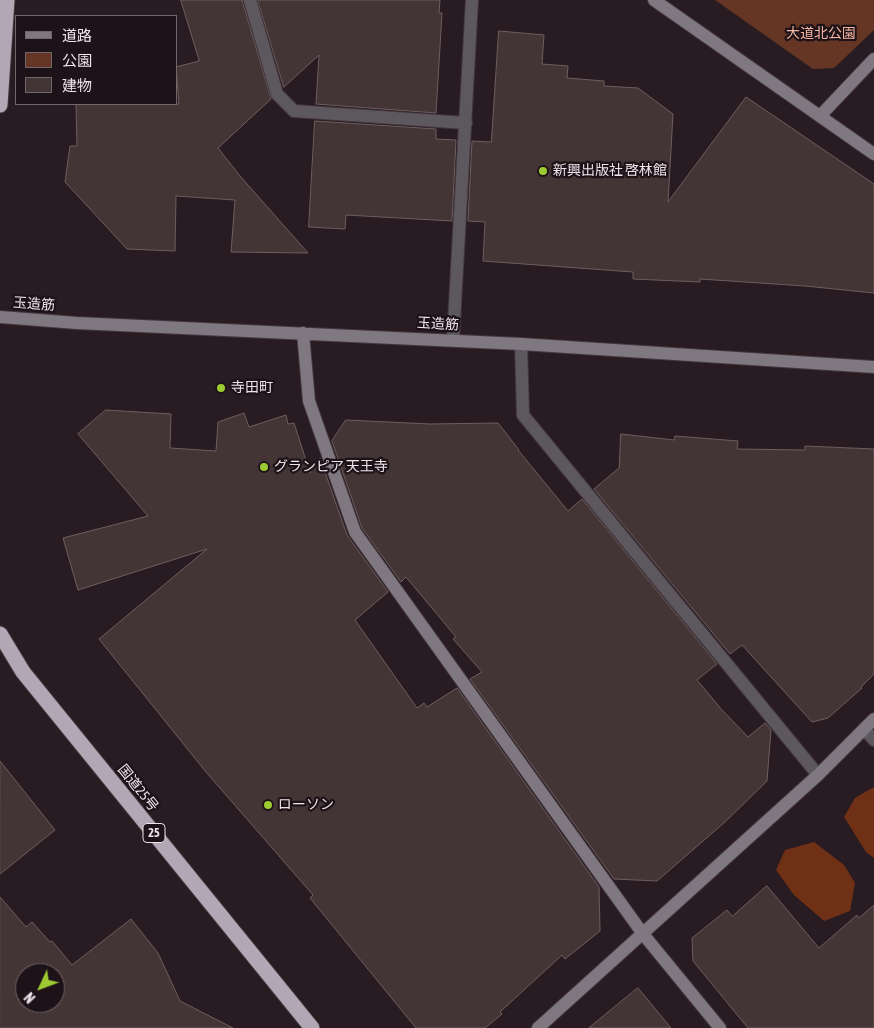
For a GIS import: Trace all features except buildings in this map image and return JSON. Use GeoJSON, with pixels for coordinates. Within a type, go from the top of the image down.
{"type":"FeatureCollection","features":[{"type":"Feature","properties":{"kind":"highway"},"geometry":{"type":"LineString","coordinates":[[0,104],[7,0]]}},
{"type":"Feature","properties":{"kind":"highway","name":"国道25号"},"geometry":{"type":"LineString","coordinates":[[0,634],[23,672],[312,1028]]}},
{"type":"Feature","properties":{"kind":"street"},"geometry":{"type":"LineString","coordinates":[[250,0],[277,94],[294,111],[466,123]]}},
{"type":"Feature","properties":{"kind":"street"},"geometry":{"type":"LineString","coordinates":[[452,340],[472,0]]}},
{"type":"Feature","properties":{"kind":"street"},"geometry":{"type":"LineString","coordinates":[[654,0],[874,154]]}},
{"type":"Feature","properties":{"kind":"street"},"geometry":{"type":"LineString","coordinates":[[820,116],[874,59]]}},
{"type":"Feature","properties":{"kind":"street","name":"玉造筋"},"geometry":{"type":"LineString","coordinates":[[0,317],[76,323],[452,340],[874,367]]}},
{"type":"Feature","properties":{"kind":"street"},"geometry":{"type":"LineString","coordinates":[[303,333],[309,401],[355,532],[643,934],[720,1028]]}},
{"type":"Feature","properties":{"kind":"street"},"geometry":{"type":"LineString","coordinates":[[521,344],[523,415],[818,775]]}},
{"type":"Feature","properties":{"kind":"street"},"geometry":{"type":"LineString","coordinates":[[538,1028],[818,775],[874,719]]}},
{"type":"Feature","properties":{"kind":"street"},"geometry":{"type":"LineString","coordinates":[[864,729],[874,740]]}},
{"type":"Feature","properties":{"kind":"green space","name":"大道北公園"},"geometry":{"type":"Polygon","coordinates":[[[715,0],[874,0],[874,30],[834,68],[813,69],[715,0]]]}},
{"type":"Feature","properties":{"kind":"shaded area"},"geometry":{"type":"Polygon","coordinates":[[[874,787],[874,858],[866,852],[844,817],[855,798],[874,787]]]}},
{"type":"Feature","properties":{"kind":"shaded area"},"geometry":{"type":"Polygon","coordinates":[[[814,842],[844,865],[855,883],[850,911],[824,921],[794,895],[776,870],[785,850],[814,842]]]}},
{"type":"Feature","properties":{"kind":"place","name":"新興出版社 啓林館"},"geometry":{"type":"Point","coordinates":[543,171]}},
{"type":"Feature","properties":{"kind":"place","name":"寺田町"},"geometry":{"type":"Point","coordinates":[221,388]}},
{"type":"Feature","properties":{"kind":"place","name":"グランピア 天王寺"},"geometry":{"type":"Point","coordinates":[264,467]}},
{"type":"Feature","properties":{"kind":"place","name":"ローソン"},"geometry":{"type":"Point","coordinates":[268,805]}}]}
